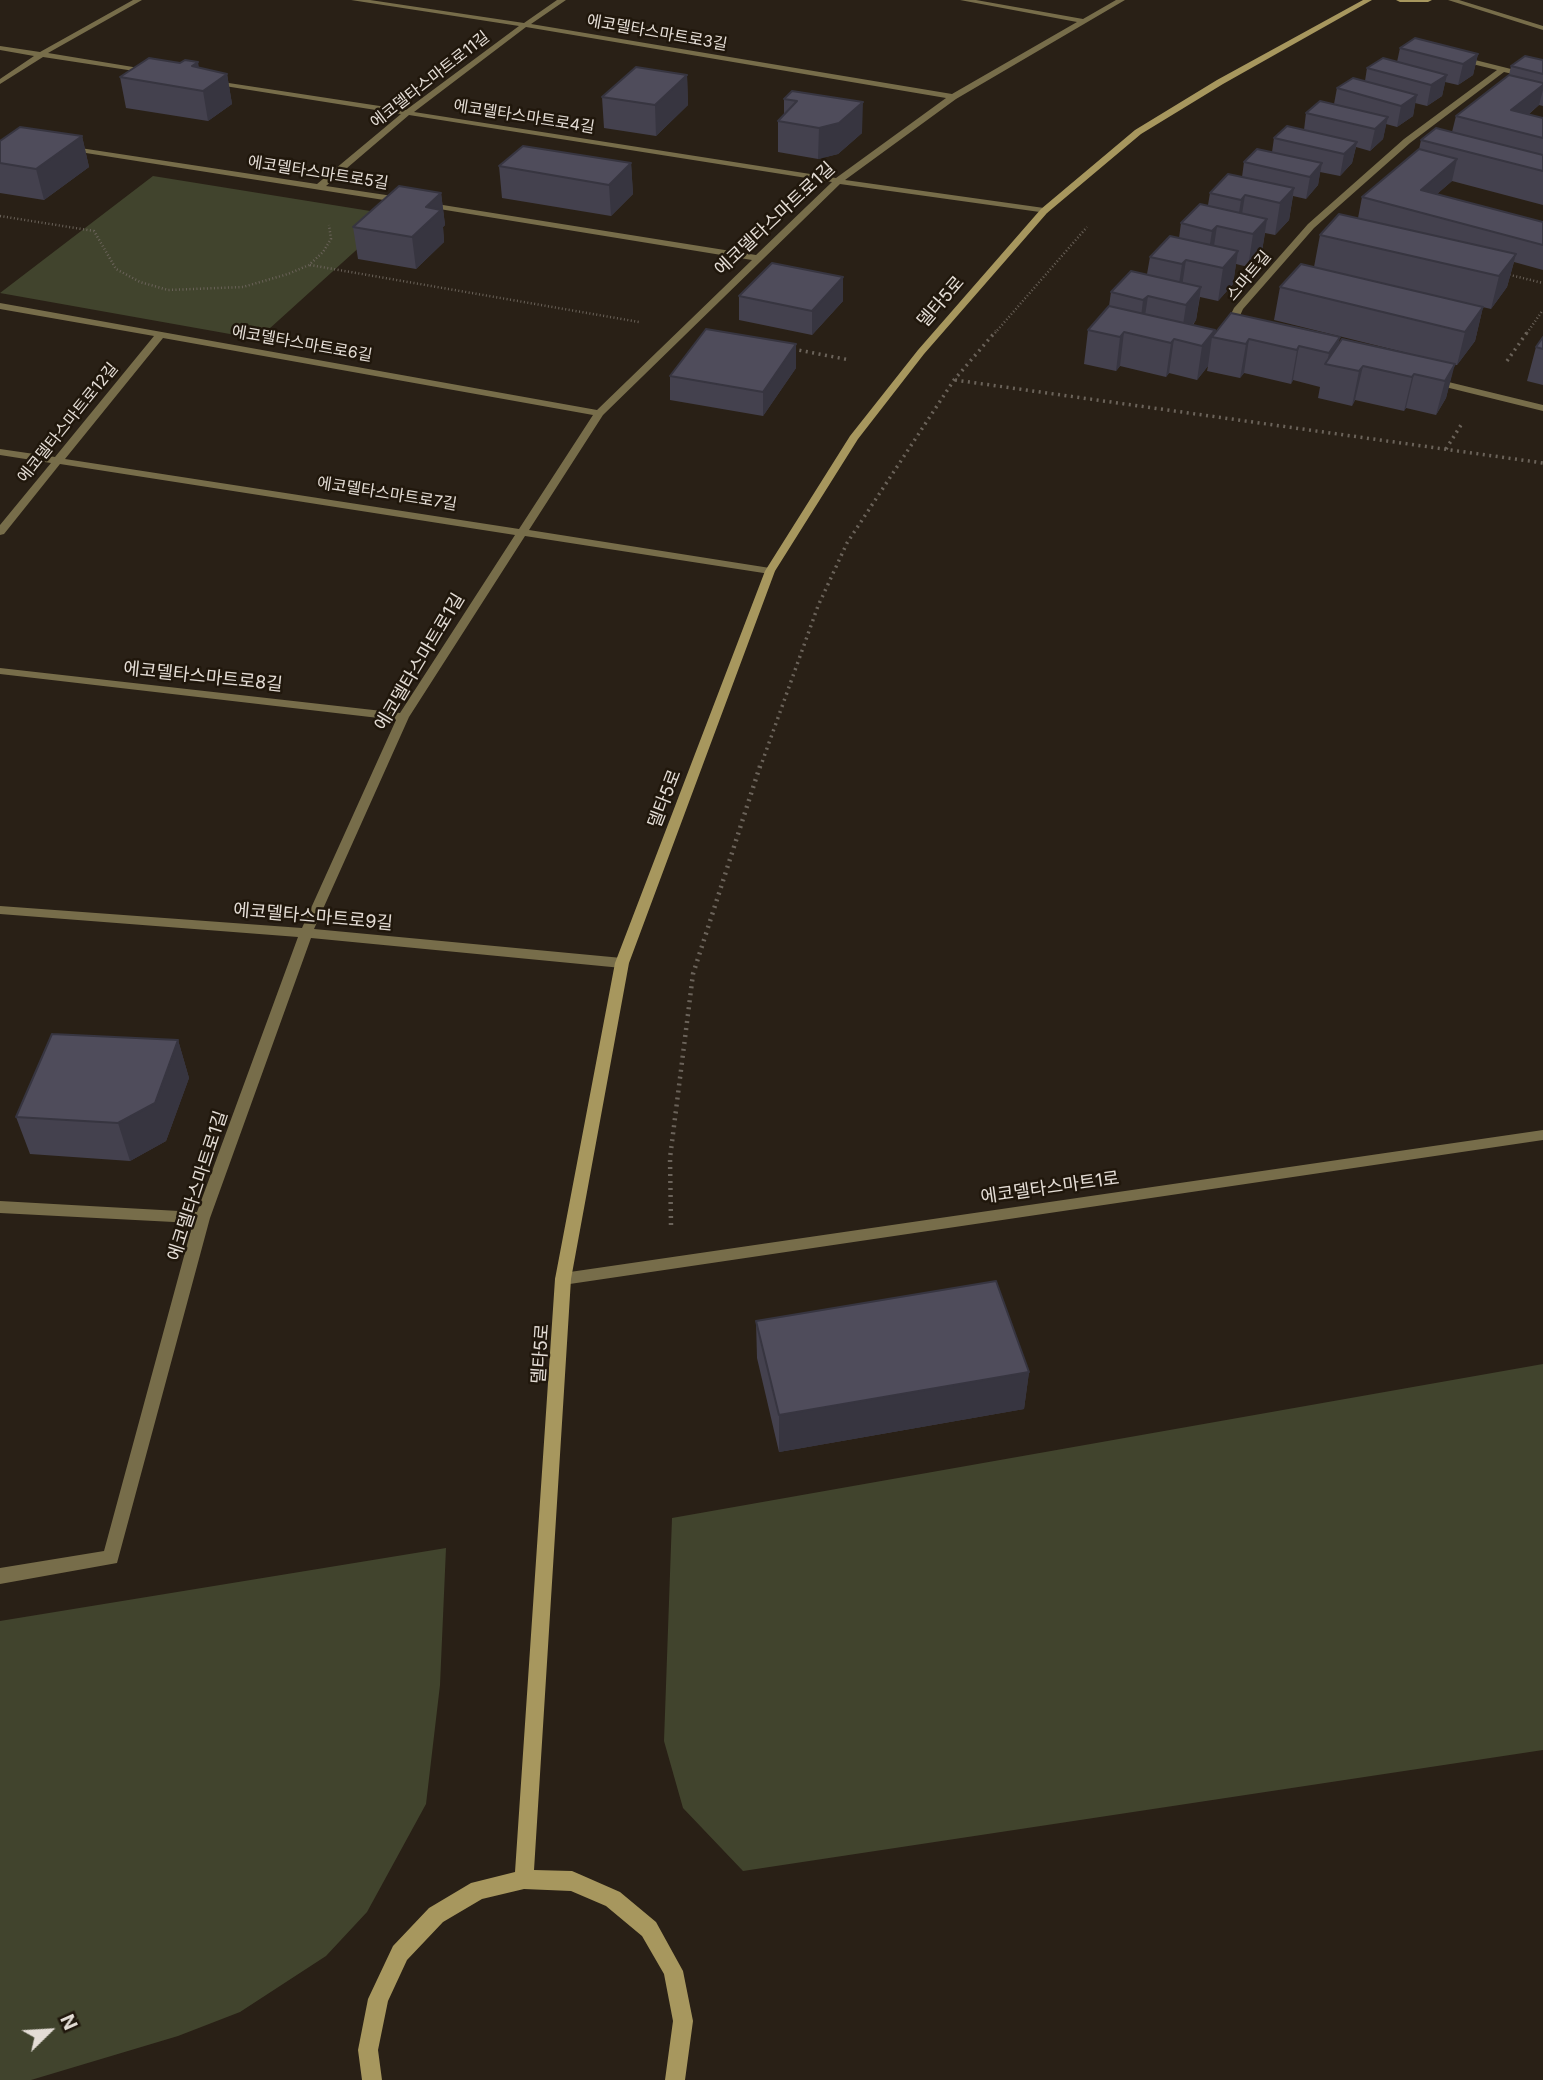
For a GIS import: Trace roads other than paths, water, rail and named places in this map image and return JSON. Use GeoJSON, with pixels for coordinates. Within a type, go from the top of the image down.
{"type":"FeatureCollection","features":[{"type":"Feature","properties":{"kind":"street"},"geometry":{"type":"LineString","coordinates":[[0,82],[42,54],[138,0]]}},
{"type":"Feature","properties":{"kind":"street","name":"에코델타스마트로3길"},"geometry":{"type":"LineString","coordinates":[[355,0],[525,24],[953,97]]}},
{"type":"Feature","properties":{"kind":"street","name":"에코델타스마트로11길"},"geometry":{"type":"LineString","coordinates":[[319,187],[407,113],[525,24],[562,0]]}},
{"type":"Feature","properties":{"kind":"street"},"geometry":{"type":"LineString","coordinates":[[964,0],[1083,22]]}},
{"type":"Feature","properties":{"kind":"street","name":"에코델타스마트로1길"},"geometry":{"type":"LineString","coordinates":[[0,1576],[111,1558],[202,1217],[306,933],[403,717],[599,413],[838,181],[953,97],[1121,0]]}},
{"type":"Feature","properties":{"kind":"street","name":"델타5로"},"geometry":{"type":"LineString","coordinates":[[524,1879],[563,1279],[622,963],[769,571],[854,438],[921,352],[1044,211],[1138,132],[1220,82],[1368,0]]}},
{"type":"Feature","properties":{"kind":"street"},"geometry":{"type":"LineString","coordinates":[[1400,0],[1428,0]]}},
{"type":"Feature","properties":{"kind":"street"},"geometry":{"type":"LineString","coordinates":[[1452,0],[1543,28]]}},
{"type":"Feature","properties":{"kind":"street"},"geometry":{"type":"LineString","coordinates":[[0,48],[164,74]]}},
{"type":"Feature","properties":{"kind":"street"},"geometry":{"type":"LineString","coordinates":[[1453,57],[1543,79]]}},
{"type":"Feature","properties":{"kind":"street"},"geometry":{"type":"LineString","coordinates":[[1525,75],[1534,68]]}},
{"type":"Feature","properties":{"kind":"street","name":"스마트길"},"geometry":{"type":"LineString","coordinates":[[1253,335],[1242,330],[1233,320],[1239,308],[1311,226],[1407,141],[1503,69]]}},
{"type":"Feature","properties":{"kind":"street","name":"에코델타스마트로4길"},"geometry":{"type":"LineString","coordinates":[[204,80],[838,181],[1044,211]]}},
{"type":"Feature","properties":{"kind":"street","name":"에코델타스마트로5길"},"geometry":{"type":"LineString","coordinates":[[53,146],[756,258]]}},
{"type":"Feature","properties":{"kind":"street","name":"에코델타스마트로6길"},"geometry":{"type":"LineString","coordinates":[[0,306],[599,413]]}},
{"type":"Feature","properties":{"kind":"street","name":"에코델타스마트로12길"},"geometry":{"type":"LineString","coordinates":[[0,532],[161,334]]}},
{"type":"Feature","properties":{"kind":"street"},"geometry":{"type":"LineString","coordinates":[[1419,378],[1543,408]]}},
{"type":"Feature","properties":{"kind":"street","name":"에코델타스마트로7길"},"geometry":{"type":"LineString","coordinates":[[0,452],[769,571]]}},
{"type":"Feature","properties":{"kind":"street","name":"에코델타스마트로8길"},"geometry":{"type":"LineString","coordinates":[[0,671],[403,717]]}},
{"type":"Feature","properties":{"kind":"street","name":"에코델타스마트로9길"},"geometry":{"type":"LineString","coordinates":[[0,909],[306,933],[622,963]]}},
{"type":"Feature","properties":{"kind":"street","name":"에코델타스마트1로"},"geometry":{"type":"LineString","coordinates":[[563,1279],[1543,1135]]}},
{"type":"Feature","properties":{"kind":"street"},"geometry":{"type":"LineString","coordinates":[[0,1208],[202,1217]]}},
{"type":"Feature","properties":{"kind":"street"},"geometry":{"type":"LineString","coordinates":[[372,2080],[368,2050],[377,1998],[400,1953],[436,1915],[478,1890],[524,1879],[572,1881],[613,1899],[649,1929],[673,1971],[683,2021],[675,2080]]}}]}
